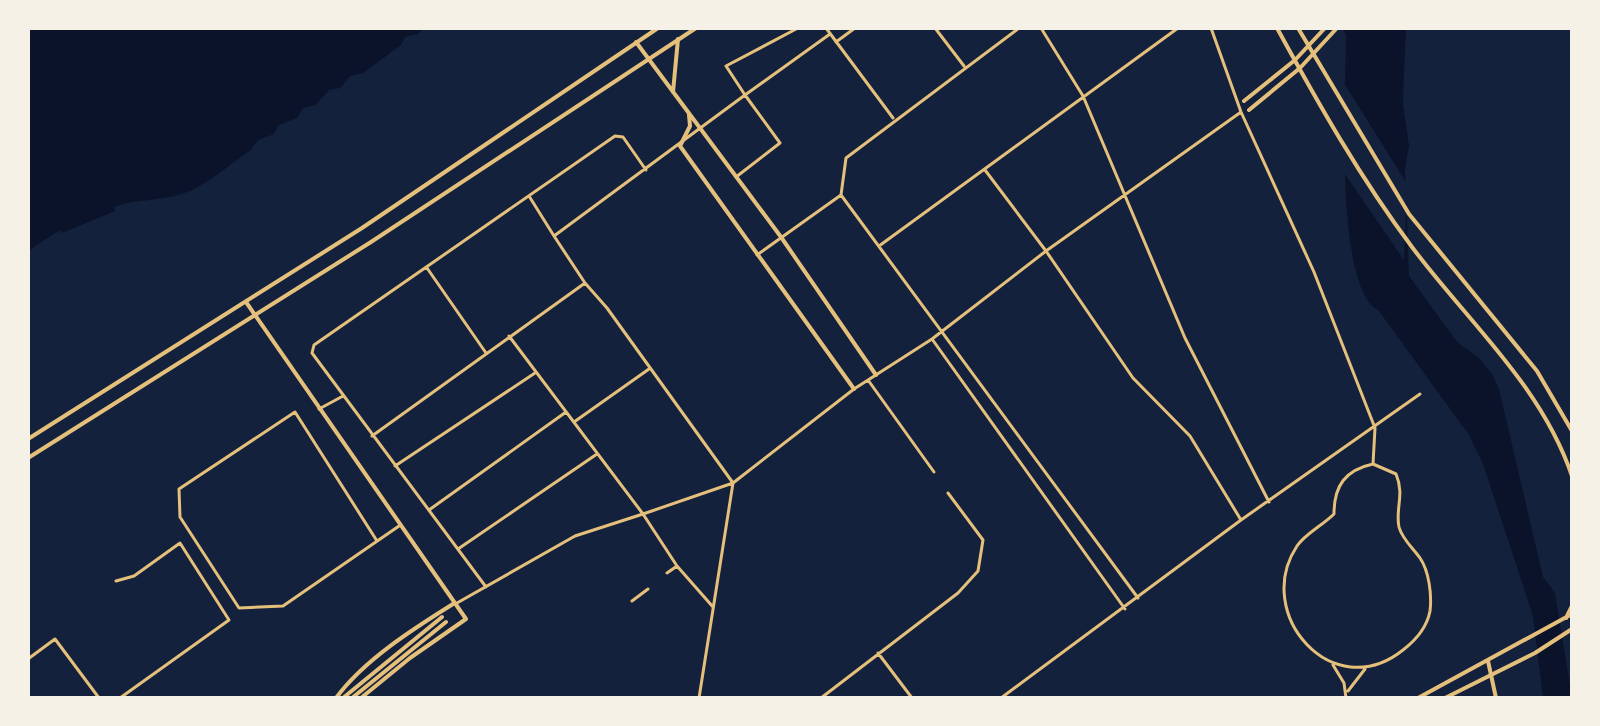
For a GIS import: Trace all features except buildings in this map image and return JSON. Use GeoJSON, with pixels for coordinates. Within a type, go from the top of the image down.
{"type":"FeatureCollection","features":[{"type":"Feature","properties":{"kind":"main road"},"geometry":{"type":"LineString","coordinates":[[28,439],[362,228],[658,28]]}},
{"type":"Feature","properties":{"kind":"main road"},"geometry":{"type":"LineString","coordinates":[[28,458],[255,316],[696,28]]}},
{"type":"Feature","properties":{"kind":"main road"},"geometry":{"type":"LineString","coordinates":[[1277,28],[1340,136],[1413,248],[1522,380],[1549,424],[1572,476]]}},
{"type":"Feature","properties":{"kind":"main road"},"geometry":{"type":"LineString","coordinates":[[1298,28],[1407,211],[1537,371],[1572,431]]}},
{"type":"Feature","properties":{"kind":"main road"},"geometry":{"type":"LineString","coordinates":[[1244,101],[1295,60],[1325,28]]}},
{"type":"Feature","properties":{"kind":"main road"},"geometry":{"type":"LineString","coordinates":[[1249,110],[1300,68],[1336,29]]}},
{"type":"Feature","properties":{"kind":"main road"},"geometry":{"type":"LineString","coordinates":[[673,95],[672,74],[678,39]]}},
{"type":"Feature","properties":{"kind":"main road"},"geometry":{"type":"LineString","coordinates":[[635,41],[781,237],[876,375]]}},
{"type":"Feature","properties":{"kind":"main road"},"geometry":{"type":"LineString","coordinates":[[688,113],[690,126],[680,146],[854,389]]}},
{"type":"Feature","properties":{"kind":"main road"},"geometry":{"type":"LineString","coordinates":[[246,302],[453,604],[466,618],[464,624],[439,637],[361,698]]}},
{"type":"Feature","properties":{"kind":"main road"},"geometry":{"type":"LineString","coordinates":[[336,698],[346,684],[383,654],[453,604]]}},
{"type":"Feature","properties":{"kind":"main road"},"geometry":{"type":"LineString","coordinates":[[1565,618],[1572,606]]}},
{"type":"Feature","properties":{"kind":"main road"},"geometry":{"type":"LineString","coordinates":[[1418,698],[1572,614]]}},
{"type":"Feature","properties":{"kind":"main road"},"geometry":{"type":"LineString","coordinates":[[343,698],[380,664],[442,617]]}},
{"type":"Feature","properties":{"kind":"main road"},"geometry":{"type":"LineString","coordinates":[[352,698],[446,622]]}},
{"type":"Feature","properties":{"kind":"main road"},"geometry":{"type":"LineString","coordinates":[[1445,698],[1572,629]]}},
{"type":"Feature","properties":{"kind":"main road"},"geometry":{"type":"LineString","coordinates":[[1562,635],[1572,636]]}},
{"type":"Feature","properties":{"kind":"main road"},"geometry":{"type":"LineString","coordinates":[[1488,661],[1496,698]]}},
{"type":"Feature","properties":{"kind":"street"},"geometry":{"type":"LineString","coordinates":[[736,177],[780,143],[726,66],[798,28]]}},
{"type":"Feature","properties":{"kind":"street"},"geometry":{"type":"LineString","coordinates":[[826,28],[894,119]]}},
{"type":"Feature","properties":{"kind":"street"},"geometry":{"type":"LineString","coordinates":[[836,42],[855,28]]}},
{"type":"Feature","properties":{"kind":"street"},"geometry":{"type":"LineString","coordinates":[[935,28],[965,68]]}},
{"type":"Feature","properties":{"kind":"street"},"geometry":{"type":"LineString","coordinates":[[1019,28],[846,158],[841,195],[1138,598]]}},
{"type":"Feature","properties":{"kind":"street"},"geometry":{"type":"LineString","coordinates":[[1041,28],[1083,96],[1187,342],[1269,502]]}},
{"type":"Feature","properties":{"kind":"street"},"geometry":{"type":"LineString","coordinates":[[879,246],[1178,28]]}},
{"type":"Feature","properties":{"kind":"street"},"geometry":{"type":"LineString","coordinates":[[1211,28],[1241,112],[1314,272],[1375,428],[1373,464]]}},
{"type":"Feature","properties":{"kind":"street"},"geometry":{"type":"LineString","coordinates":[[554,236],[830,34]]}},
{"type":"Feature","properties":{"kind":"street"},"geometry":{"type":"LineString","coordinates":[[453,604],[462,603],[575,536],[733,483],[854,389],[932,339],[1046,251],[1241,112]]}},
{"type":"Feature","properties":{"kind":"street"},"geometry":{"type":"LineString","coordinates":[[486,587],[312,353],[314,345],[615,136],[623,137],[646,170]]}},
{"type":"Feature","properties":{"kind":"street"},"geometry":{"type":"LineString","coordinates":[[985,170],[1046,251],[1133,378],[1190,436],[1241,520]]}},
{"type":"Feature","properties":{"kind":"street"},"geometry":{"type":"LineString","coordinates":[[757,255],[841,195]]}},
{"type":"Feature","properties":{"kind":"street"},"geometry":{"type":"LineString","coordinates":[[529,196],[585,283],[607,308],[733,483],[699,698]]}},
{"type":"Feature","properties":{"kind":"street"},"geometry":{"type":"LineString","coordinates":[[427,268],[486,353]]}},
{"type":"Feature","properties":{"kind":"street"},"geometry":{"type":"LineString","coordinates":[[372,436],[585,283]]}},
{"type":"Feature","properties":{"kind":"street"},"geometry":{"type":"LineString","coordinates":[[509,336],[643,514],[677,566],[714,608]]}},
{"type":"Feature","properties":{"kind":"street"},"geometry":{"type":"LineString","coordinates":[[932,339],[1125,609]]}},
{"type":"Feature","properties":{"kind":"street"},"geometry":{"type":"LineString","coordinates":[[574,422],[649,369]]}},
{"type":"Feature","properties":{"kind":"street"},"geometry":{"type":"LineString","coordinates":[[394,466],[535,373]]}},
{"type":"Feature","properties":{"kind":"street"},"geometry":{"type":"LineString","coordinates":[[868,380],[934,472]]}},
{"type":"Feature","properties":{"kind":"street"},"geometry":{"type":"LineString","coordinates":[[1001,698],[1241,520],[1420,394]]}},
{"type":"Feature","properties":{"kind":"street"},"geometry":{"type":"LineString","coordinates":[[319,409],[343,396]]}},
{"type":"Feature","properties":{"kind":"street"},"geometry":{"type":"LineString","coordinates":[[377,541],[295,412],[179,489],[180,517],[239,608],[283,606],[399,526]]}},
{"type":"Feature","properties":{"kind":"street"},"geometry":{"type":"LineString","coordinates":[[428,511],[566,412]]}},
{"type":"Feature","properties":{"kind":"street"},"geometry":{"type":"LineString","coordinates":[[457,550],[597,454]]}},
{"type":"Feature","properties":{"kind":"street"},"geometry":{"type":"LineString","coordinates":[[1373,464],[1396,474],[1401,487],[1398,526],[1426,571],[1430,611],[1424,629],[1411,644],[1386,662],[1368,668],[1356,677],[1346,696],[1341,676],[1332,664],[1307,645],[1296,631],[1289,617],[1284,581],[1298,544],[1334,514],[1337,488],[1346,474],[1373,464]]}},
{"type":"Feature","properties":{"kind":"street"},"geometry":{"type":"LineString","coordinates":[[821,698],[958,593],[978,571],[983,540],[948,493]]}},
{"type":"Feature","properties":{"kind":"street"},"geometry":{"type":"LineString","coordinates":[[116,581],[134,576],[180,543],[229,620],[120,698]]}},
{"type":"Feature","properties":{"kind":"street"},"geometry":{"type":"LineString","coordinates":[[667,573],[677,566]]}},
{"type":"Feature","properties":{"kind":"street"},"geometry":{"type":"LineString","coordinates":[[632,601],[648,589]]}},
{"type":"Feature","properties":{"kind":"street"},"geometry":{"type":"LineString","coordinates":[[28,659],[55,639],[99,698]]}},
{"type":"Feature","properties":{"kind":"street"},"geometry":{"type":"LineString","coordinates":[[878,653],[912,698]]}},
{"type":"Feature","properties":{"kind":"street"},"geometry":{"type":"LineString","coordinates":[[1332,664],[1368,668]]}},
{"type":"Feature","properties":{"kind":"street"},"geometry":{"type":"LineString","coordinates":[[221,698],[232,698]]}},
{"type":"Feature","properties":{"kind":"water"},"geometry":{"type":"Polygon","coordinates":[[[28,28],[424,28],[418,34],[405,37],[401,45],[363,73],[350,76],[340,88],[329,90],[316,105],[303,108],[297,118],[279,125],[274,134],[258,140],[251,150],[200,186],[182,194],[114,207],[115,211],[62,233],[60,230],[28,251],[28,28]]]}},
{"type":"Feature","properties":{"kind":"water"},"geometry":{"type":"Polygon","coordinates":[[[1342,28],[1406,28],[1403,103],[1409,146],[1405,170],[1409,276],[1458,343],[1478,357],[1492,374],[1499,389],[1543,577],[1555,593],[1572,698],[1543,698],[1533,616],[1483,464],[1469,435],[1364,295],[1354,265],[1348,227],[1344,139],[1346,35],[1342,28]]]}},
{"type":"Feature","properties":{"kind":"pier"},"geometry":{"type":"Polygon","coordinates":[[[1339,75],[1407,184],[1404,260],[1340,167],[1339,75]]]}}]}
